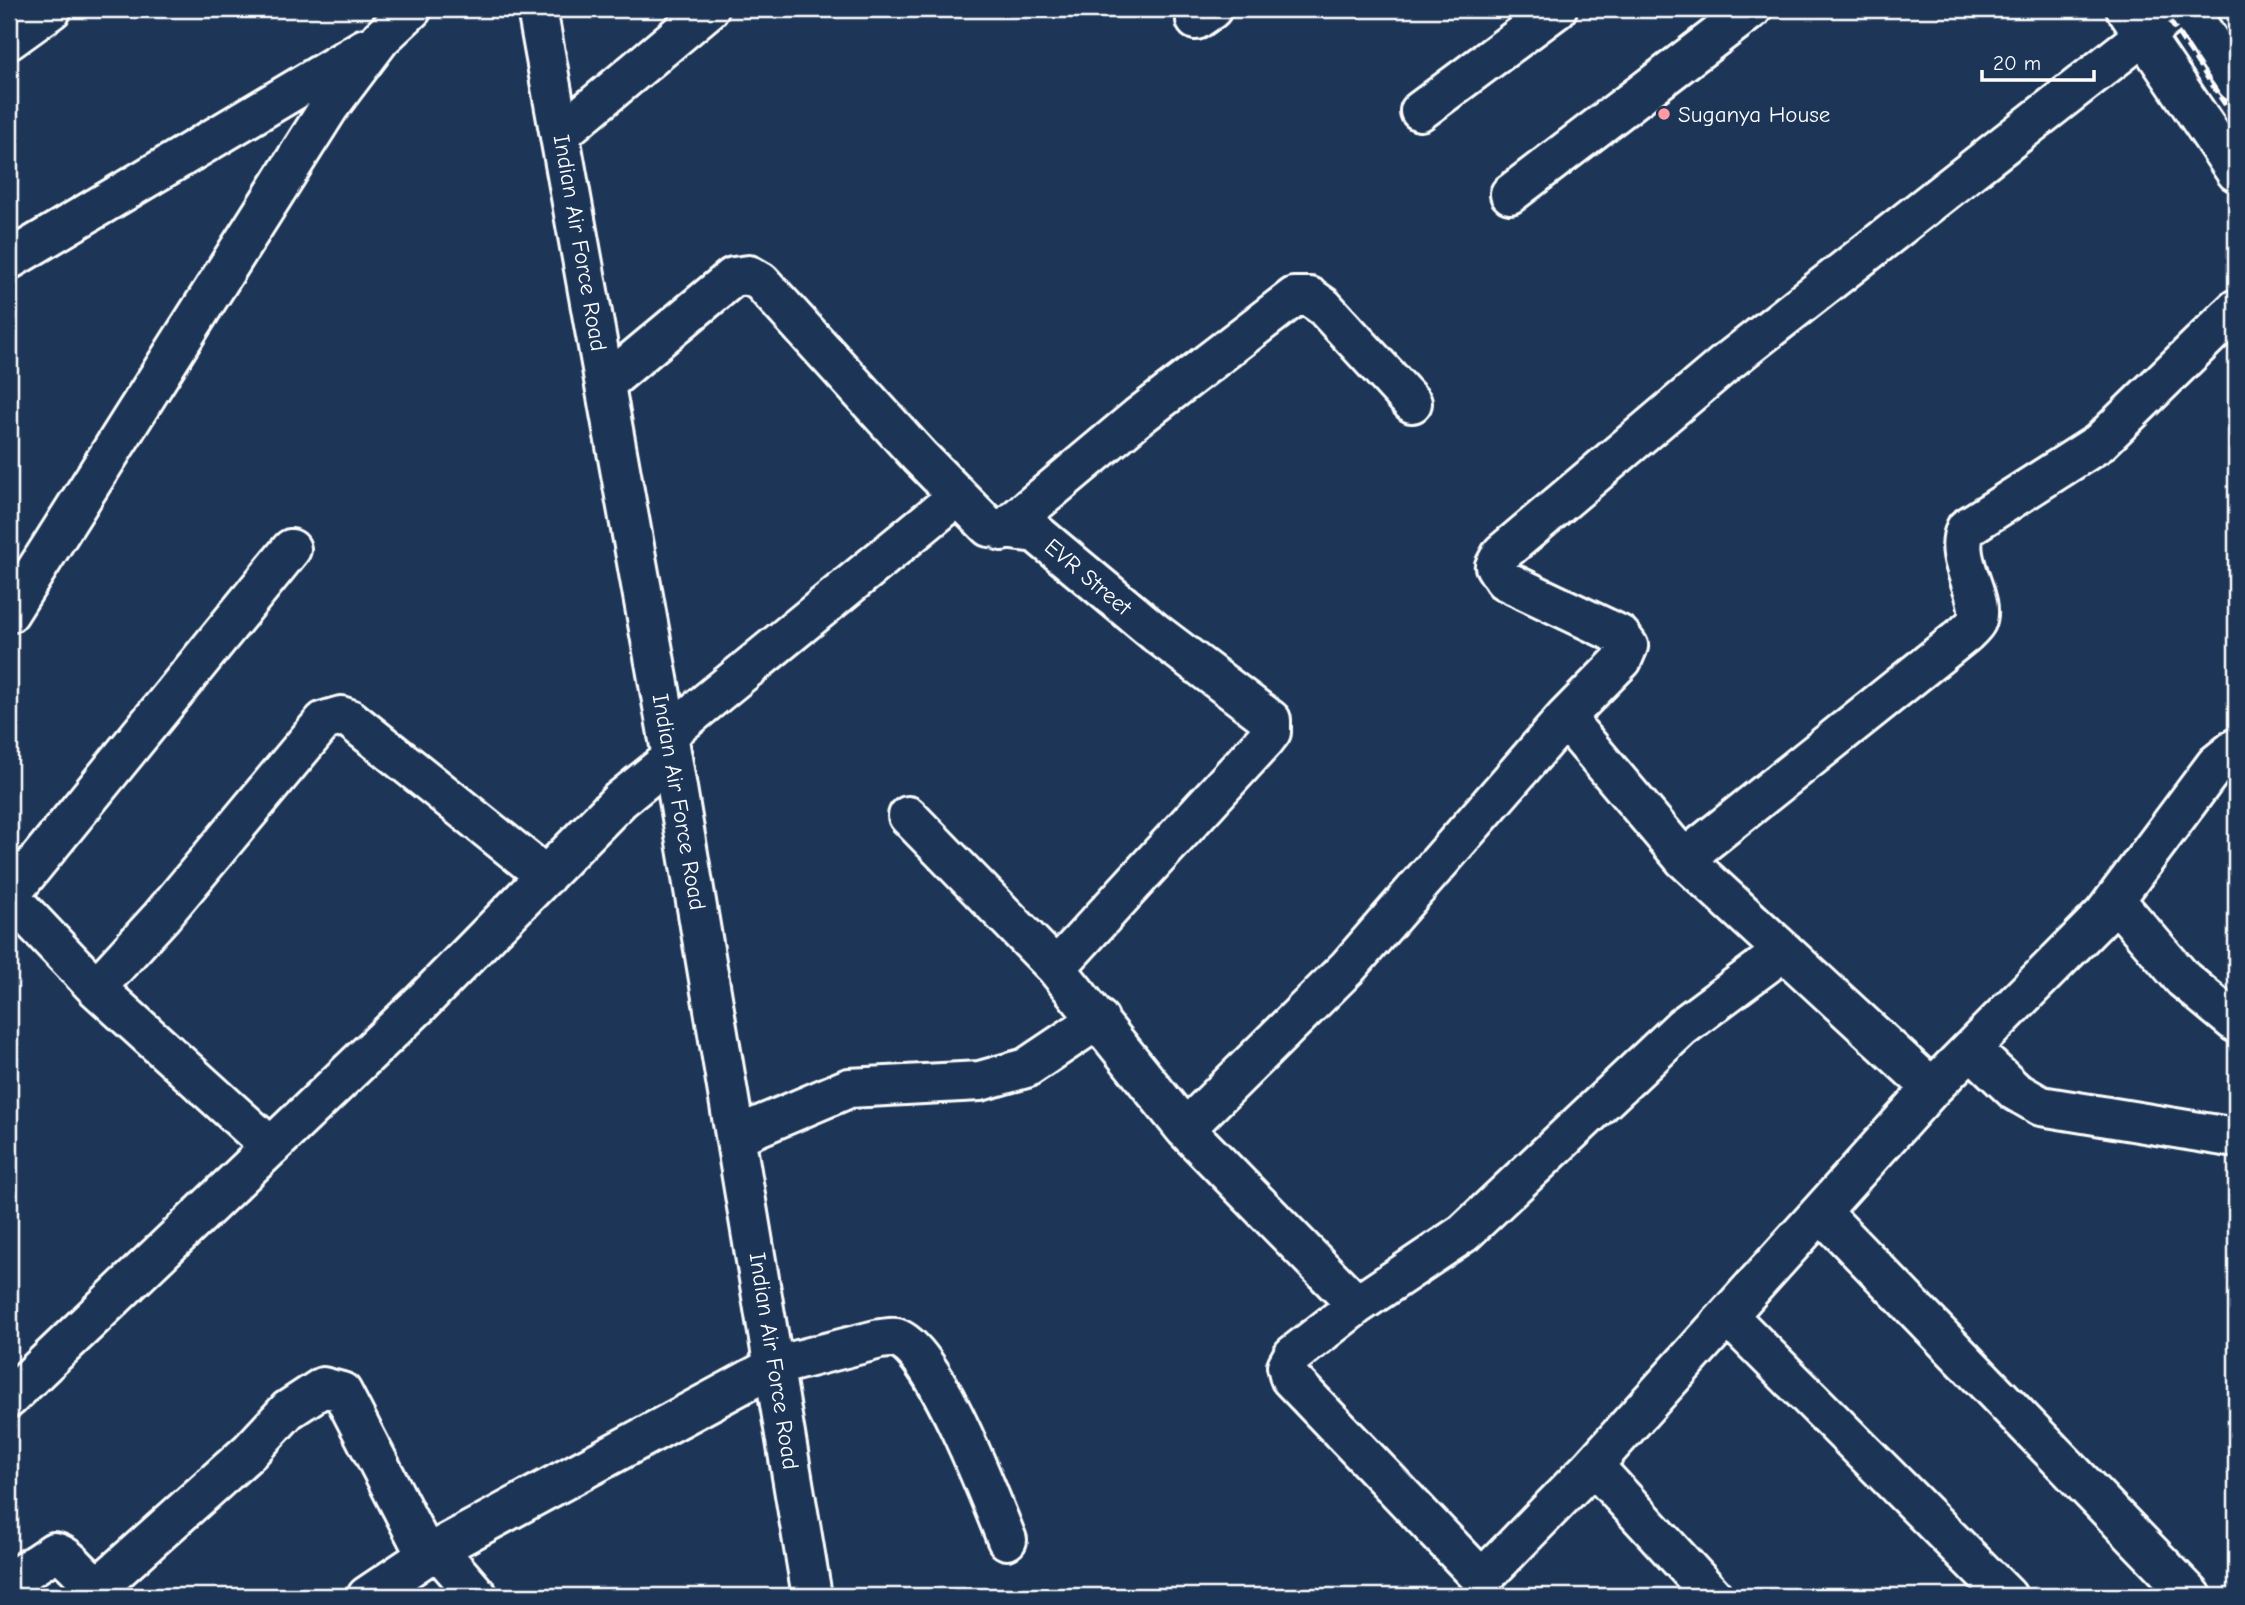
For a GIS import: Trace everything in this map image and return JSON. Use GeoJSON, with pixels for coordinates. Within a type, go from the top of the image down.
{"type":"FeatureCollection","features":[{"type":"Feature","properties":{"kind":"main road"},"geometry":{"type":"LineString","coordinates":[[9,40],[52,9]]}},
{"type":"Feature","properties":{"kind":"main road"},"geometry":{"type":"LineString","coordinates":[[12,602],[328,107],[381,38],[412,9]]}},
{"type":"Feature","properties":{"kind":"main road","name":"Indian Air Force Road"},"geometry":{"type":"LineString","coordinates":[[537,9],[670,746],[813,1596]]}},
{"type":"Feature","properties":{"kind":"main road"},"geometry":{"type":"LineString","coordinates":[[560,134],[709,9]]}},
{"type":"Feature","properties":{"kind":"main road"},"geometry":{"type":"LineString","coordinates":[[1420,111],[1557,9]]}},
{"type":"Feature","properties":{"kind":"main road"},"geometry":{"type":"LineString","coordinates":[[1510,194],[1752,9]]}},
{"type":"Feature","properties":{"kind":"main road"},"geometry":{"type":"LineString","coordinates":[[1185,1129],[1348,967],[1564,718],[1622,660],[1628,646],[1620,635],[1504,580],[1495,566],[1502,553],[2135,21],[2177,9]]}},
{"type":"Feature","properties":{"kind":"main road"},"geometry":{"type":"LineString","coordinates":[[2188,9],[2236,82]]}},
{"type":"Feature","properties":{"kind":"main road"},"geometry":{"type":"LineString","coordinates":[[2135,21],[2236,172]]}},
{"type":"Feature","properties":{"kind":"main road"},"geometry":{"type":"LineString","coordinates":[[9,260],[381,38]]}},
{"type":"Feature","properties":{"kind":"main road"},"geometry":{"type":"LineString","coordinates":[[605,384],[733,277],[749,275],[761,282],[958,496],[989,527],[1002,531],[1138,417],[1294,297],[1310,297],[1324,307],[1412,403]]}},
{"type":"Feature","properties":{"kind":"main road"},"geometry":{"type":"LineString","coordinates":[[1684,859],[1965,634],[1976,621],[1978,607],[1961,548],[1966,528],[2099,443],[2236,309]]}},
{"type":"Feature","properties":{"kind":"main road"},"geometry":{"type":"LineString","coordinates":[[9,1398],[421,1003],[670,746],[958,496]]}},
{"type":"Feature","properties":{"kind":"main road","name":"EVR Street"},"geometry":{"type":"LineString","coordinates":[[1002,531],[1022,529],[1036,533],[1156,633],[1262,712],[1273,725],[1264,741],[1056,968]]}},
{"type":"Feature","properties":{"kind":"main road"},"geometry":{"type":"LineString","coordinates":[[271,1147],[96,988],[9,896],[291,549]]}},
{"type":"Feature","properties":{"kind":"main road"},"geometry":{"type":"LineString","coordinates":[[96,988],[161,917],[324,721],[331,718],[350,719],[546,876]]}},
{"type":"Feature","properties":{"kind":"main road"},"geometry":{"type":"LineString","coordinates":[[1564,718],[1684,859],[1932,1088]]}},
{"type":"Feature","properties":{"kind":"main road"},"geometry":{"type":"LineString","coordinates":[[1784,951],[1682,1027],[1464,1233],[1357,1305],[1293,1355],[1287,1366],[1290,1378],[1483,1590],[1932,1088],[2115,900],[2216,764],[2236,748]]}},
{"type":"Feature","properties":{"kind":"main road"},"geometry":{"type":"LineString","coordinates":[[908,816],[1056,968],[1185,1129],[1357,1305]]}},
{"type":"Feature","properties":{"kind":"main road"},"geometry":{"type":"LineString","coordinates":[[2115,900],[2183,979],[2236,1023]]}},
{"type":"Feature","properties":{"kind":"main road"},"geometry":{"type":"LineString","coordinates":[[736,1136],[849,1088],[980,1081],[1026,1068],[1099,1019]]}},
{"type":"Feature","properties":{"kind":"main road"},"geometry":{"type":"LineString","coordinates":[[1971,1049],[2015,1091],[2041,1106],[2236,1138]]}},
{"type":"Feature","properties":{"kind":"main road"},"geometry":{"type":"LineString","coordinates":[[1821,1212],[2192,1596]]}},
{"type":"Feature","properties":{"kind":"main road"},"geometry":{"type":"LineString","coordinates":[[1728,1316],[2007,1596]]}},
{"type":"Feature","properties":{"kind":"main road"},"geometry":{"type":"LineString","coordinates":[[367,1596],[431,1552],[775,1366],[880,1339],[895,1338],[911,1348],[958,1419],[1007,1540]]}},
{"type":"Feature","properties":{"kind":"main road"},"geometry":{"type":"LineString","coordinates":[[9,1582],[54,1552],[64,1555],[90,1581],[99,1584],[105,1581],[250,1451],[288,1410],[323,1387],[342,1392],[431,1552],[478,1596]]}},
{"type":"Feature","properties":{"kind":"main road"},"geometry":{"type":"LineString","coordinates":[[1593,1465],[1713,1596]]}},
{"type":"Feature","properties":{"kind":"railway"},"geometry":{"type":"LineString","coordinates":[[2162,9],[2236,121]]}},
{"type":"Feature","properties":{"kind":"place","name":"Suganya House"},"geometry":{"type":"Point","coordinates":[1664,114]}}]}
